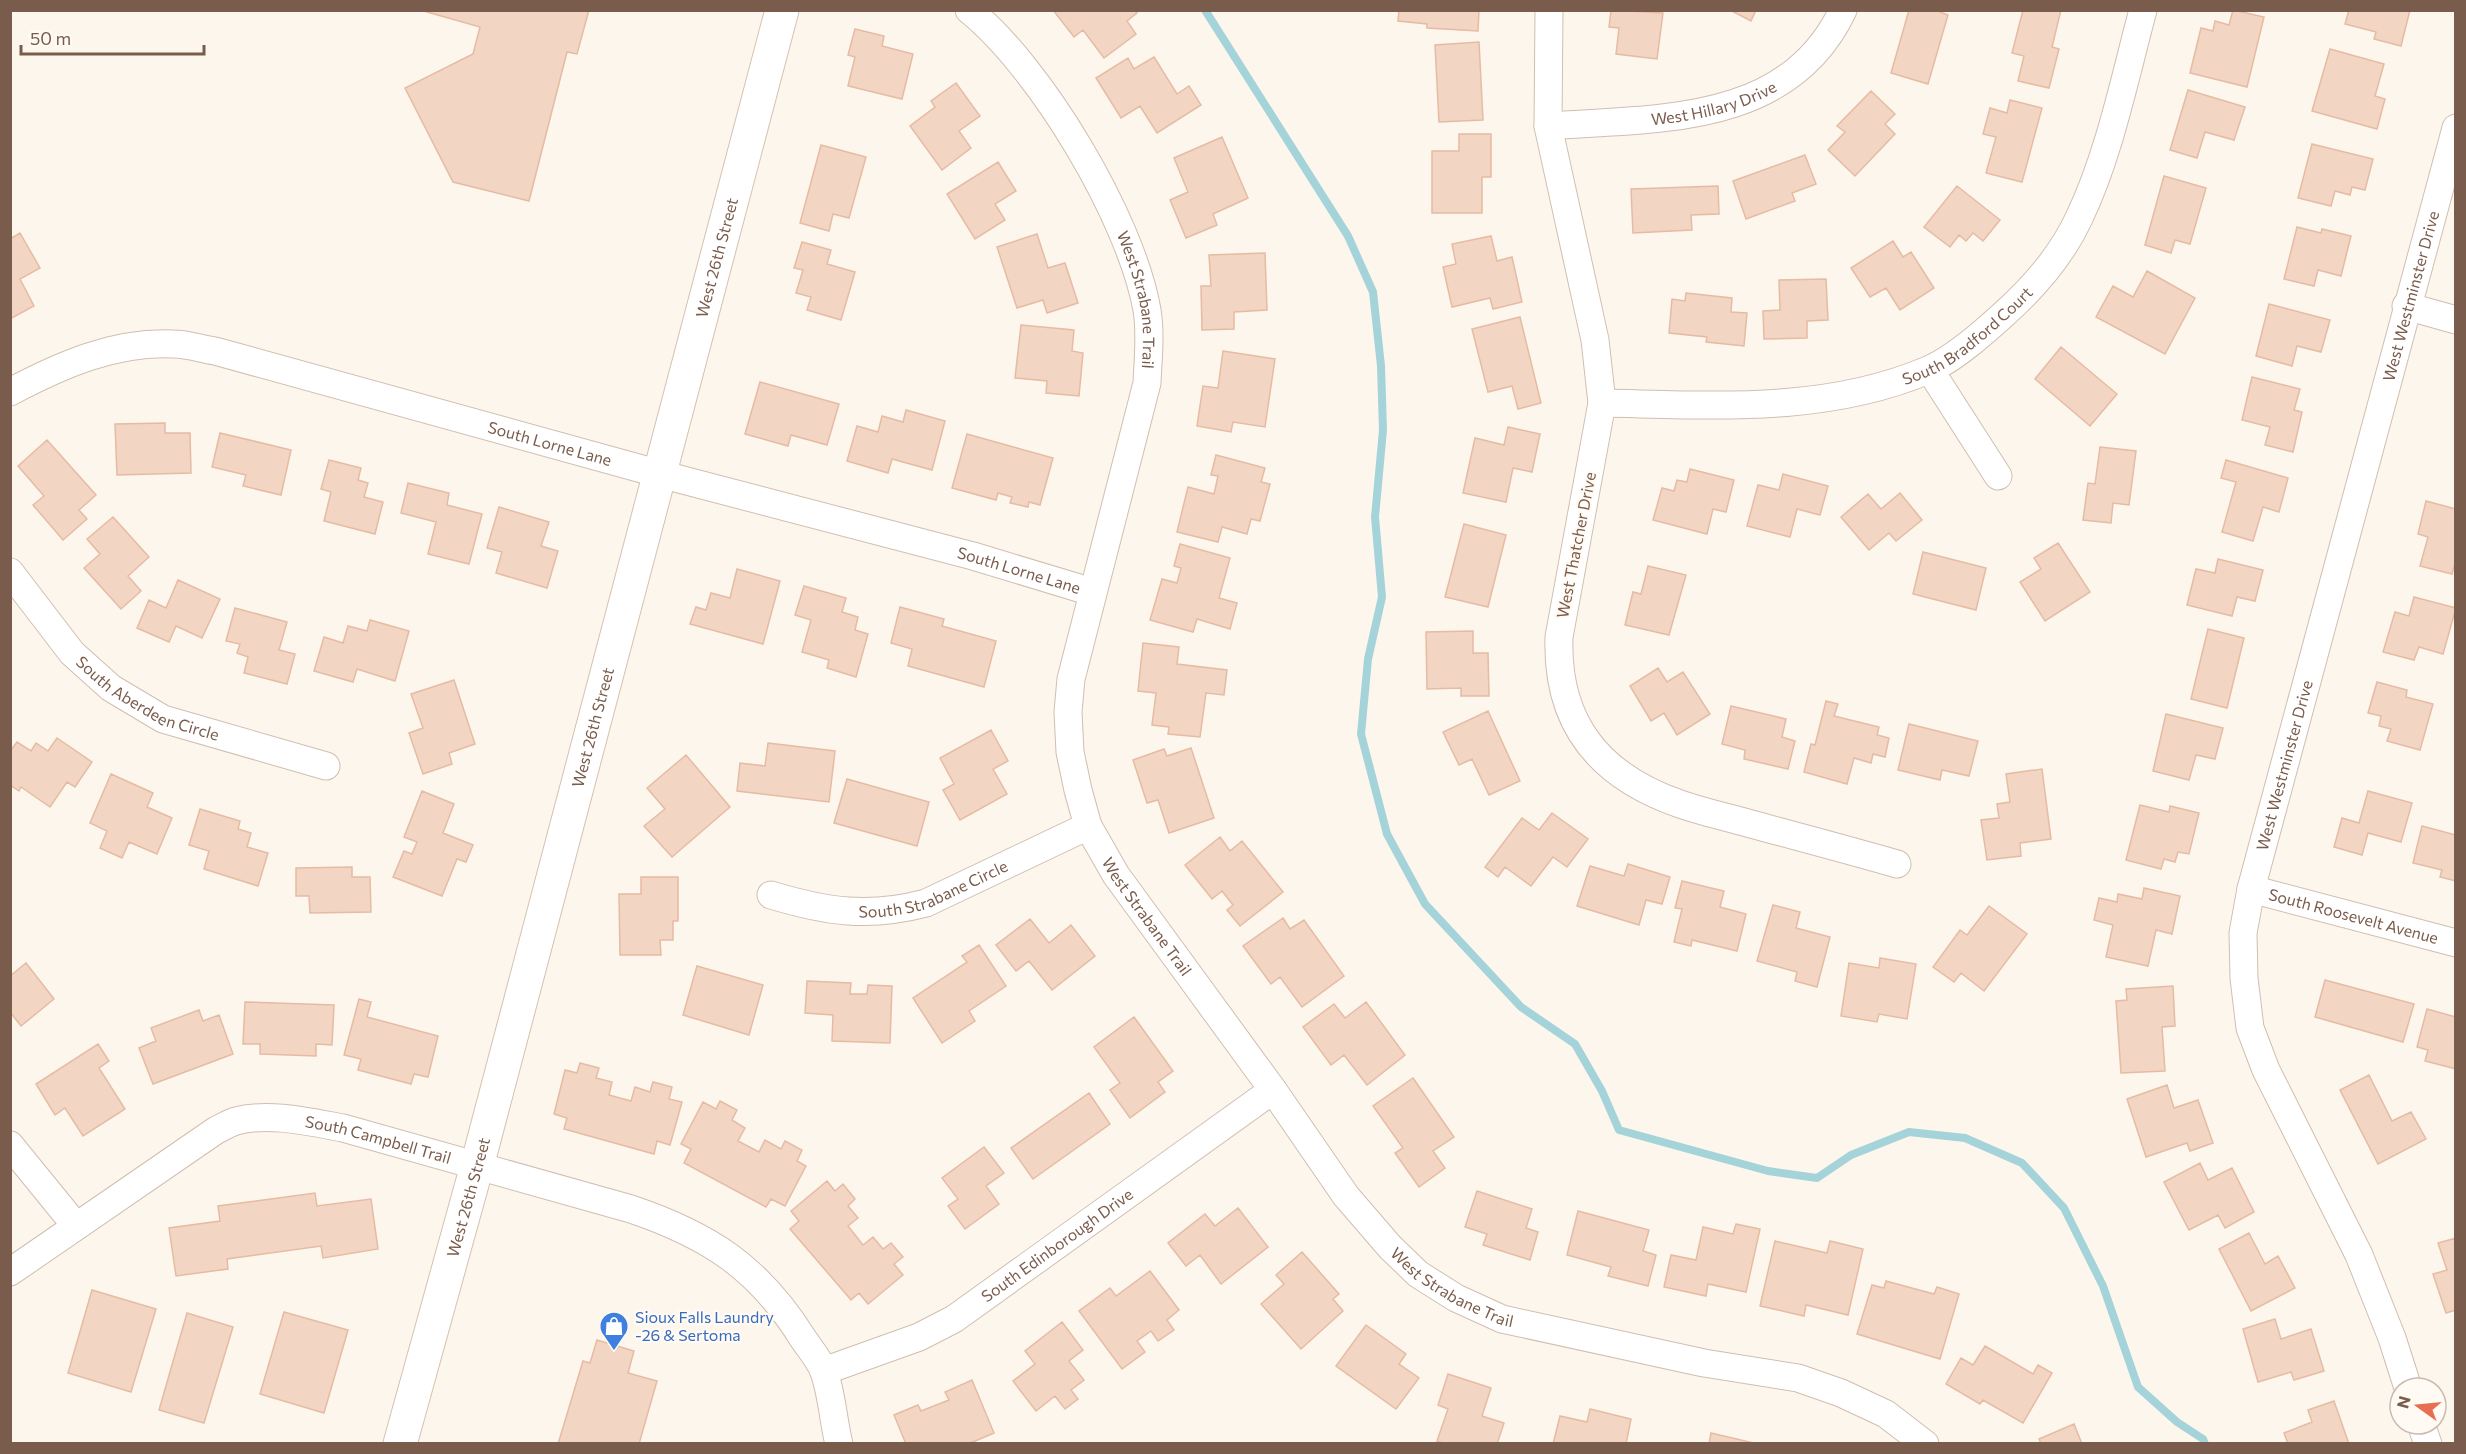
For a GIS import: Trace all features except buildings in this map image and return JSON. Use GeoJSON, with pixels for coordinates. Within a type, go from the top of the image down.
{"type":"FeatureCollection","features":[{"type":"Feature","properties":{"kind":"main road","name":"West 26th Street"},"geometry":{"type":"LineString","coordinates":[[400,1443],[477,1166],[783,10]]}},
{"type":"Feature","properties":{"kind":"street","name":"West Strabane Trail"},"geometry":{"type":"LineString","coordinates":[[969,10],[1004,41],[1078,146],[1107,200],[1136,268],[1147,311],[1149,345],[1147,383],[1071,679],[1068,712],[1070,752],[1088,826],[1116,875],[1273,1090],[1346,1196],[1390,1247],[1418,1274],[1456,1298],[1502,1319],[1704,1363],[1798,1378],[1841,1393],[1886,1414],[1925,1443]]}},
{"type":"Feature","properties":{"kind":"street","name":"West Thatcher Drive"},"geometry":{"type":"LineString","coordinates":[[1549,10],[1548,126],[1595,340],[1602,403],[1559,637],[1558,665],[1563,692],[1575,723],[1590,747],[1614,771],[1643,788],[1679,804],[1897,864]]}},
{"type":"Feature","properties":{"kind":"street","name":"West Hillary Drive"},"geometry":{"type":"LineString","coordinates":[[1548,126],[1685,116],[1723,108],[1760,95],[1787,80],[1818,52],[1831,35],[1843,10]]}},
{"type":"Feature","properties":{"kind":"street","name":"South Bradford Court"},"geometry":{"type":"LineString","coordinates":[[1602,403],[1781,404],[1864,392],[1930,369],[1980,335],[2037,281],[2079,219],[2100,165],[2143,10]]}},
{"type":"Feature","properties":{"kind":"street","name":"West Westminster Drive"},"geometry":{"type":"LineString","coordinates":[[2404,1376],[2392,1338],[2359,1255],[2266,1070],[2250,1028],[2244,978],[2243,933],[2251,889],[2406,306],[2456,128]]}},
{"type":"Feature","properties":{"kind":"street"},"geometry":{"type":"LineString","coordinates":[[2406,306],[2456,320]]}},
{"type":"Feature","properties":{"kind":"street","name":"South Lorne Lane"},"geometry":{"type":"LineString","coordinates":[[10,392],[51,370],[88,356],[124,347],[175,344],[215,351],[660,474],[973,556],[1092,592]]}},
{"type":"Feature","properties":{"kind":"street"},"geometry":{"type":"LineString","coordinates":[[1930,369],[1998,476]]}},
{"type":"Feature","properties":{"kind":"street","name":"South Aberdeen Circle"},"geometry":{"type":"LineString","coordinates":[[10,572],[72,653],[111,688],[163,719],[326,766]]}},
{"type":"Feature","properties":{"kind":"street","name":"South Strabane Circle"},"geometry":{"type":"LineString","coordinates":[[771,895],[840,911],[877,913],[897,910],[926,903],[1088,826]]}},
{"type":"Feature","properties":{"kind":"street","name":"South Roosevelt Avenue"},"geometry":{"type":"LineString","coordinates":[[2251,889],[2456,943]]}},
{"type":"Feature","properties":{"kind":"street","name":"South Edinborough Drive"},"geometry":{"type":"LineString","coordinates":[[824,1371],[919,1337],[954,1319],[1273,1090]]}},
{"type":"Feature","properties":{"kind":"street","name":"South Campbell Trail"},"geometry":{"type":"LineString","coordinates":[[10,1272],[215,1131],[235,1121],[256,1118],[289,1120],[343,1128],[631,1209],[670,1222],[705,1240],[733,1258],[763,1284],[788,1314],[824,1371],[839,1443]]}},
{"type":"Feature","properties":{"kind":"street"},"geometry":{"type":"LineString","coordinates":[[10,1145],[76,1226]]}},
{"type":"Feature","properties":{"kind":"waterway"},"geometry":{"type":"LineString","coordinates":[[1205,10],[1348,236],[1373,292],[1381,366],[1383,430],[1375,517],[1382,597],[1368,659],[1361,734],[1387,834],[1425,904],[1521,1007],[1575,1044],[1602,1091],[1619,1130],[1768,1171],[1817,1178],[1851,1155],[1909,1132],[1965,1138],[2022,1163],[2064,1208],[2103,1286],[2138,1387],[2177,1422],[2203,1439],[2205,1444]]}},
{"type":"Feature","properties":{"kind":"place","name":"Sioux Falls Laundry -26 & Sertoma"},"geometry":{"type":"Point","coordinates":[614,1352]}}]}
